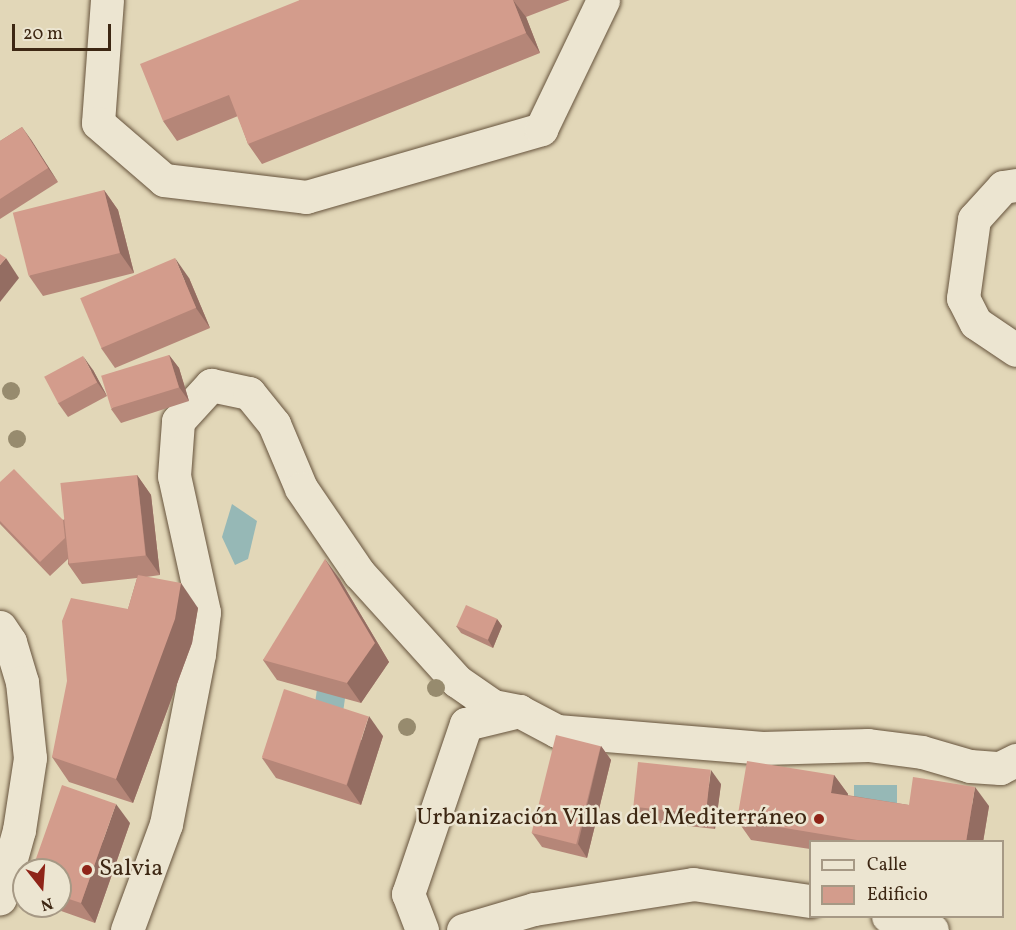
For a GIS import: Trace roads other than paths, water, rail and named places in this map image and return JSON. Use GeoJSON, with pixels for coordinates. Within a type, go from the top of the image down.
{"type":"FeatureCollection","features":[{"type":"Feature","properties":{"kind":"street"},"geometry":{"type":"LineString","coordinates":[[107,0],[98,123],[164,180],[306,197],[541,129],[603,0]]}},
{"type":"Feature","properties":{"kind":"street"},"geometry":{"type":"LineString","coordinates":[[1016,185],[1003,187],[974,219],[963,298],[976,322],[1016,350]]}},
{"type":"Feature","properties":{"kind":"street"},"geometry":{"type":"LineString","coordinates":[[127,930],[166,824],[199,654],[204,612],[174,476],[178,421],[211,385],[249,393],[274,424],[301,488],[359,573],[457,681],[493,706],[519,711],[557,731],[762,748],[868,745],[922,752],[970,766],[1000,768],[1016,760]]}},
{"type":"Feature","properties":{"kind":"street"},"geometry":{"type":"LineString","coordinates":[[0,627],[10,642],[22,682],[30,758],[19,830],[0,898]]}},
{"type":"Feature","properties":{"kind":"street"},"geometry":{"type":"LineString","coordinates":[[422,930],[408,894],[466,724],[519,711]]}},
{"type":"Feature","properties":{"kind":"street"},"geometry":{"type":"LineString","coordinates":[[463,930],[534,909],[693,884],[809,901]]}},
{"type":"Feature","properties":{"kind":"street"},"geometry":{"type":"LineString","coordinates":[[894,918],[932,930]]}},
{"type":"Feature","properties":{"kind":"water"},"geometry":{"type":"Polygon","coordinates":[[[232,504],[257,521],[248,559],[235,565],[222,537],[232,504]]]}},
{"type":"Feature","properties":{"kind":"water"},"geometry":{"type":"Polygon","coordinates":[[[319,675],[348,679],[344,709],[315,705],[319,675]]]}},
{"type":"Feature","properties":{"kind":"water"},"geometry":{"type":"Polygon","coordinates":[[[854,785],[897,785],[897,806],[854,806],[854,785]]]}},
{"type":"Feature","properties":{"kind":"place","name":"Urbanización Villas del Mediterráneo"},"geometry":{"type":"Point","coordinates":[819,819]}},
{"type":"Feature","properties":{"kind":"place","name":"Salvia"},"geometry":{"type":"Point","coordinates":[87,870]}}]}
